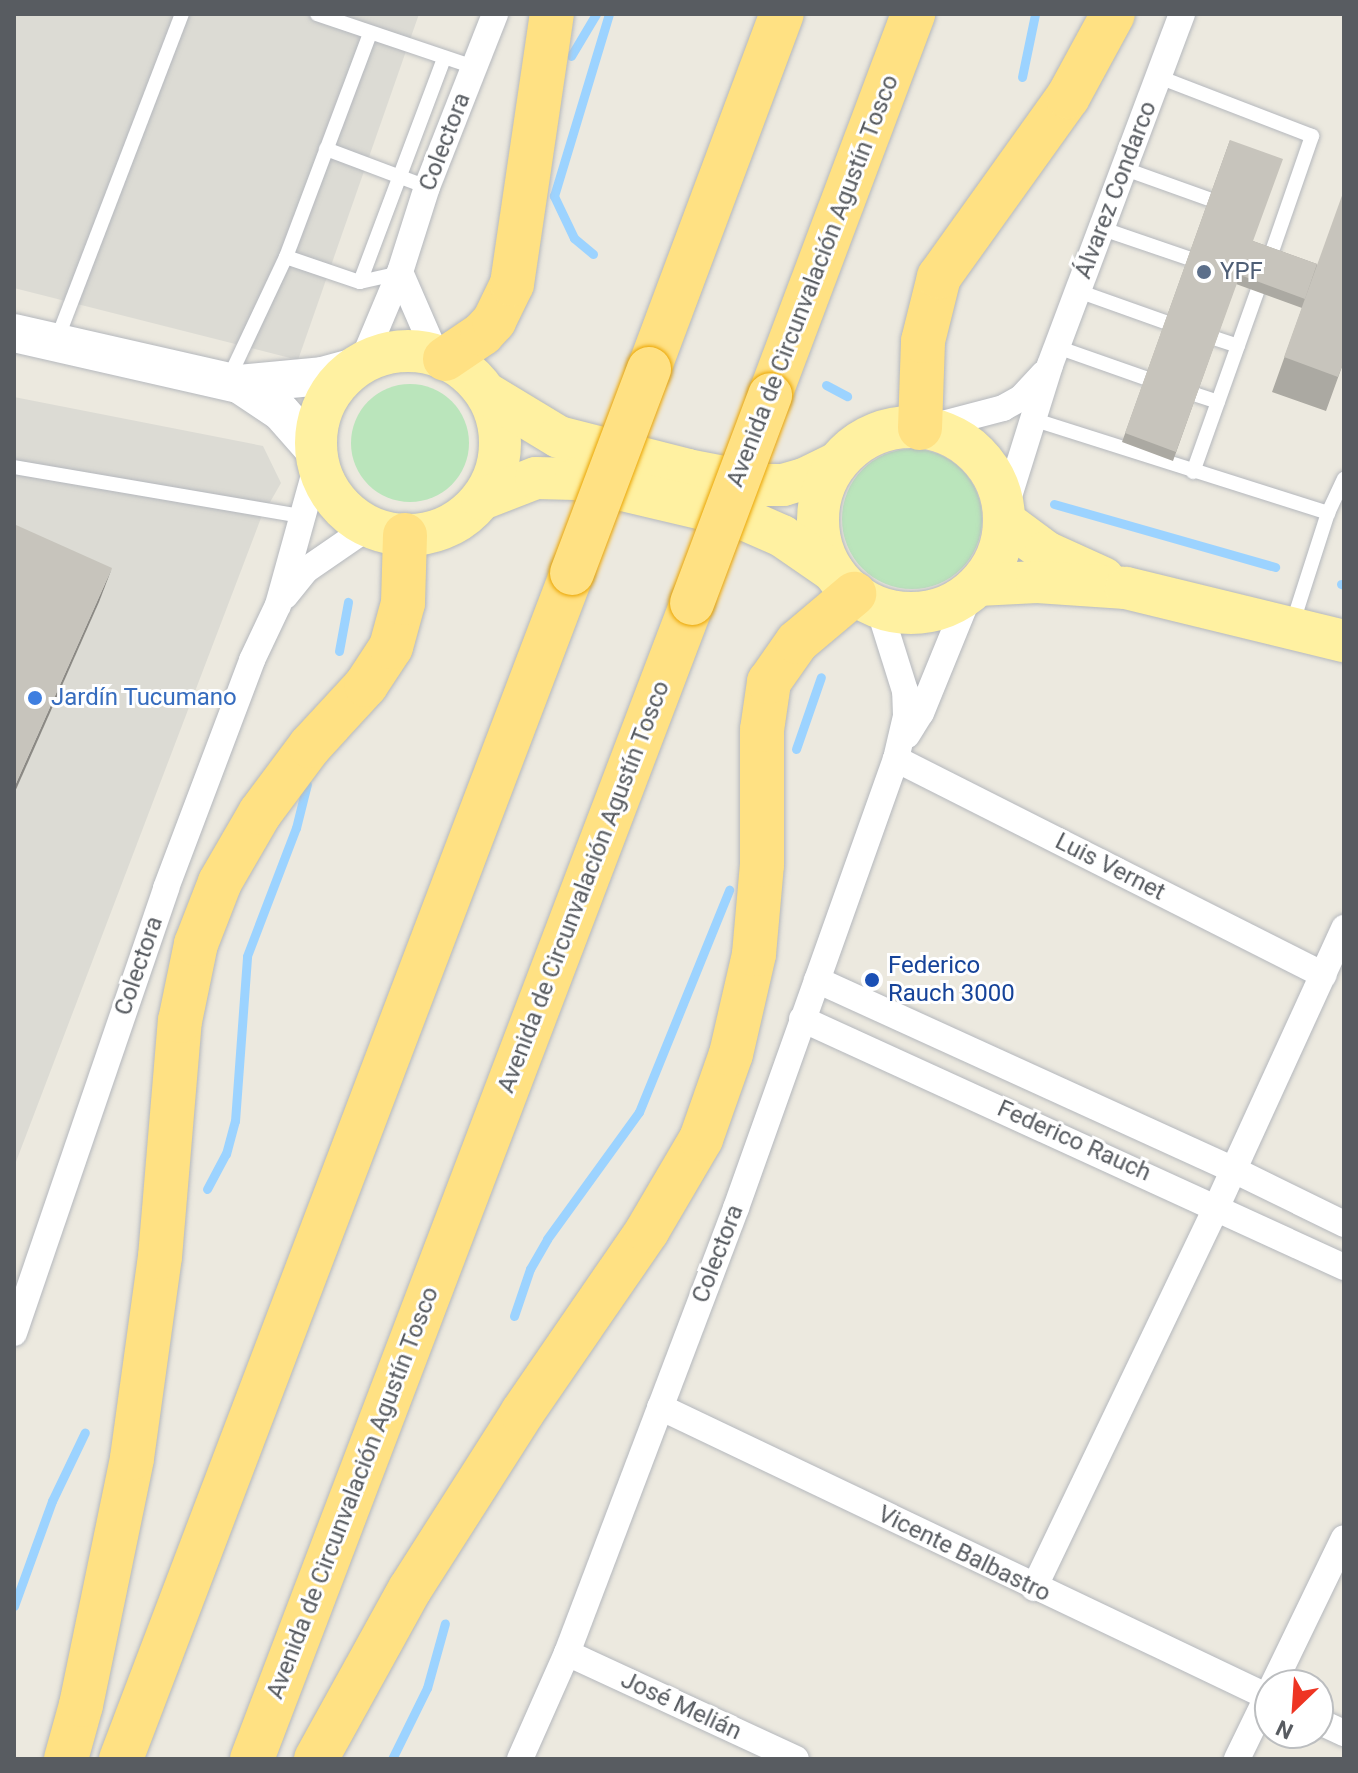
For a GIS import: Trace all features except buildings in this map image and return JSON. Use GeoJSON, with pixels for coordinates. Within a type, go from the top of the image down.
{"type":"FeatureCollection","features":[{"type":"Feature","properties":{"kind":"highway"},"geometry":{"type":"LineString","coordinates":[[441,358],[482,334],[494,321],[512,284],[552,14]]}},
{"type":"Feature","properties":{"kind":"highway"},"geometry":{"type":"LineString","coordinates":[[121,1759],[782,14]]}},
{"type":"Feature","properties":{"kind":"highway","name":"Avenida de Circunvalación Agustín Tosco"},"geometry":{"type":"LineString","coordinates":[[252,1759],[913,14]]}},
{"type":"Feature","properties":{"kind":"highway"},"geometry":{"type":"LineString","coordinates":[[924,428],[923,341],[939,277],[1068,97],[1113,14]]}},
{"type":"Feature","properties":{"kind":"highway"},"geometry":{"type":"LineString","coordinates":[[66,1759],[81,1705],[132,1458],[160,1257],[176,1053],[196,944],[220,882],[278,786],[366,685],[391,647],[403,603],[387,531]]}},
{"type":"Feature","properties":{"kind":"highway"},"geometry":{"type":"LineString","coordinates":[[316,1759],[410,1589],[522,1413],[653,1221],[701,1139],[731,1054],[754,954],[762,865],[762,730],[769,682],[797,642],[856,591]]}},
{"type":"Feature","properties":{"kind":"main road"},"geometry":{"type":"LineString","coordinates":[[14,333],[233,382],[322,376],[397,352],[441,358],[466,372],[486,393],[559,437],[688,470],[783,485],[837,463]]}},
{"type":"Feature","properties":{"kind":"main road"},"geometry":{"type":"LineString","coordinates":[[318,457],[322,411],[338,384],[359,366]]}},
{"type":"Feature","properties":{"kind":"main road"},"geometry":{"type":"LineString","coordinates":[[233,382],[281,412],[318,457],[332,494],[350,514],[387,531],[421,535],[454,523],[482,499],[536,478],[576,479],[741,518],[782,536],[856,591],[923,613],[943,608],[974,589],[1002,548],[1004,516],[1001,493],[984,461],[959,440],[924,428],[877,433],[854,446],[837,463],[823,487],[817,512],[819,538],[856,591]]}},
{"type":"Feature","properties":{"kind":"main road"},"geometry":{"type":"LineString","coordinates":[[482,499],[497,468],[500,451],[498,419],[486,393]]}},
{"type":"Feature","properties":{"kind":"main road"},"geometry":{"type":"LineString","coordinates":[[1004,516],[1046,552],[1126,588]]}},
{"type":"Feature","properties":{"kind":"main road"},"geometry":{"type":"LineString","coordinates":[[974,589],[1037,582],[1126,588],[1344,641]]}},
{"type":"Feature","properties":{"kind":"street","name":"Colectora"},"geometry":{"type":"LineString","coordinates":[[359,366],[400,272],[427,187],[495,14]]}},
{"type":"Feature","properties":{"kind":"street","name":"Álvarez Condarco"},"geometry":{"type":"LineString","coordinates":[[1004,516],[1053,356],[1182,14]]}},
{"type":"Feature","properties":{"kind":"street"},"geometry":{"type":"LineString","coordinates":[[400,272],[441,358]]}},
{"type":"Feature","properties":{"kind":"street","name":"Álvarez Condarco"},"geometry":{"type":"LineString","coordinates":[[924,428],[1003,408],[1021,398],[1053,356]]}},
{"type":"Feature","properties":{"kind":"street","name":"Colectora"},"geometry":{"type":"LineString","coordinates":[[14,1333],[166,888],[252,660],[278,605],[318,457]]}},
{"type":"Feature","properties":{"kind":"street","name":"Colectora"},"geometry":{"type":"LineString","coordinates":[[278,605],[306,570],[387,531]]}},
{"type":"Feature","properties":{"kind":"street","name":"Colectora"},"geometry":{"type":"LineString","coordinates":[[898,752],[921,713],[974,589]]}},
{"type":"Feature","properties":{"kind":"street","name":"Colectora"},"geometry":{"type":"LineString","coordinates":[[520,1759],[567,1653],[660,1407],[898,752],[906,716],[905,691],[856,591]]}},
{"type":"Feature","properties":{"kind":"street","name":"Luis Vernet"},"geometry":{"type":"LineString","coordinates":[[898,752],[1324,975]]}},
{"type":"Feature","properties":{"kind":"street"},"geometry":{"type":"LineString","coordinates":[[1034,1588],[1234,1170],[1344,928]]}},
{"type":"Feature","properties":{"kind":"street","name":"Federico Rauch"},"geometry":{"type":"LineString","coordinates":[[817,980],[1234,1170],[1344,1224]]}},
{"type":"Feature","properties":{"kind":"street","name":"Federico Rauch"},"geometry":{"type":"LineString","coordinates":[[802,1019],[1217,1206],[1344,1267]]}},
{"type":"Feature","properties":{"kind":"street","name":"Vicente Balbastro"},"geometry":{"type":"LineString","coordinates":[[660,1407],[1034,1588],[1254,1686]]}},
{"type":"Feature","properties":{"kind":"street"},"geometry":{"type":"LineString","coordinates":[[1281,1669],[1344,1538]]}},
{"type":"Feature","properties":{"kind":"street","name":"José Melián"},"geometry":{"type":"LineString","coordinates":[[567,1653],[796,1759]]}},
{"type":"Feature","properties":{"kind":"street"},"geometry":{"type":"LineString","coordinates":[[1237,1759],[1254,1725]]}},
{"type":"Feature","properties":{"kind":"lane"},"geometry":{"type":"LineString","coordinates":[[56,343],[182,14]]}},
{"type":"Feature","properties":{"kind":"lane"},"geometry":{"type":"LineString","coordinates":[[317,14],[474,67]]}},
{"type":"Feature","properties":{"kind":"lane"},"geometry":{"type":"LineString","coordinates":[[233,382],[286,257],[370,33]]}},
{"type":"Feature","properties":{"kind":"lane"},"geometry":{"type":"LineString","coordinates":[[360,282],[444,58]]}},
{"type":"Feature","properties":{"kind":"lane"},"geometry":{"type":"LineString","coordinates":[[1159,77],[1312,136],[1270,257]]}},
{"type":"Feature","properties":{"kind":"lane"},"geometry":{"type":"LineString","coordinates":[[326,149],[427,187]]}},
{"type":"Feature","properties":{"kind":"lane"},"geometry":{"type":"LineString","coordinates":[[1125,169],[1209,199]]}},
{"type":"Feature","properties":{"kind":"lane"},"geometry":{"type":"LineString","coordinates":[[1262,217],[1281,224]]}},
{"type":"Feature","properties":{"kind":"lane"},"geometry":{"type":"LineString","coordinates":[[1103,229],[1188,258]]}},
{"type":"Feature","properties":{"kind":"lane"},"geometry":{"type":"LineString","coordinates":[[286,257],[360,282],[400,272]]}},
{"type":"Feature","properties":{"kind":"lane"},"geometry":{"type":"LineString","coordinates":[[1078,291],[1165,322]]}},
{"type":"Feature","properties":{"kind":"lane"},"geometry":{"type":"LineString","coordinates":[[1193,472],[1257,292]]}},
{"type":"Feature","properties":{"kind":"lane"},"geometry":{"type":"LineString","coordinates":[[1217,339],[1238,346]]}},
{"type":"Feature","properties":{"kind":"lane"},"geometry":{"type":"LineString","coordinates":[[1053,356],[1145,378]]}},
{"type":"Feature","properties":{"kind":"lane"},"geometry":{"type":"LineString","coordinates":[[1197,395],[1218,402]]}},
{"type":"Feature","properties":{"kind":"lane"},"geometry":{"type":"LineString","coordinates":[[1032,419],[1328,513]]}},
{"type":"Feature","properties":{"kind":"lane"},"geometry":{"type":"LineString","coordinates":[[14,467],[302,516]]}},
{"type":"Feature","properties":{"kind":"lane"},"geometry":{"type":"LineString","coordinates":[[1291,628],[1328,513],[1344,478]]}},
{"type":"Feature","properties":{"kind":"shaded area"},"geometry":{"type":"Polygon","coordinates":[[[14,14],[419,14],[298,360],[14,288],[14,14]]]}},
{"type":"Feature","properties":{"kind":"shaded area"},"geometry":{"type":"Polygon","coordinates":[[[14,397],[263,446],[281,483],[261,518],[14,1167],[14,397]]]}},
{"type":"Feature","properties":{"kind":"green space"},"geometry":{"type":"Polygon","coordinates":[[[410,384],[433,388],[452,401],[465,420],[469,443],[465,466],[452,485],[433,498],[410,502],[387,498],[368,485],[355,466],[351,443],[355,420],[368,401],[387,388],[410,384]]]}},
{"type":"Feature","properties":{"kind":"green space"},"geometry":{"type":"Polygon","coordinates":[[[912,449],[939,454],[962,469],[977,492],[982,519],[977,546],[962,569],[939,584],[912,589],[885,584],[862,569],[847,546],[842,519],[847,492],[862,469],[885,454],[912,449]]]}},
{"type":"Feature","properties":{"kind":"waterway"},"geometry":{"type":"LineString","coordinates":[[571,56],[596,14]]}},
{"type":"Feature","properties":{"kind":"waterway"},"geometry":{"type":"LineString","coordinates":[[593,254],[574,238],[554,196],[609,14]]}},
{"type":"Feature","properties":{"kind":"waterway"},"geometry":{"type":"LineString","coordinates":[[1022,77],[1035,14]]}},
{"type":"Feature","properties":{"kind":"waterway"},"geometry":{"type":"LineString","coordinates":[[826,385],[847,396]]}},
{"type":"Feature","properties":{"kind":"waterway"},"geometry":{"type":"LineString","coordinates":[[1054,504],[1275,567]]}},
{"type":"Feature","properties":{"kind":"waterway"},"geometry":{"type":"LineString","coordinates":[[339,651],[348,602]]}},
{"type":"Feature","properties":{"kind":"waterway"},"geometry":{"type":"LineString","coordinates":[[796,749],[821,677]]}},
{"type":"Feature","properties":{"kind":"waterway"},"geometry":{"type":"LineString","coordinates":[[207,1189],[226,1154],[235,1121],[247,956],[296,828],[307,784]]}},
{"type":"Feature","properties":{"kind":"waterway"},"geometry":{"type":"LineString","coordinates":[[514,1316],[530,1269],[547,1239],[639,1112],[729,890]]}},
{"type":"Feature","properties":{"kind":"waterway"},"geometry":{"type":"LineString","coordinates":[[14,1606],[52,1501],[85,1432]]}},
{"type":"Feature","properties":{"kind":"waterway"},"geometry":{"type":"LineString","coordinates":[[392,1759],[427,1688],[445,1623]]}},
{"type":"Feature","properties":{"kind":"place","name":"YPF"},"geometry":{"type":"Point","coordinates":[1204,272]}},
{"type":"Feature","properties":{"kind":"place","name":"Jardín Tucumano"},"geometry":{"type":"Point","coordinates":[35,698]}},
{"type":"Feature","properties":{"kind":"place","name":"Federico Rauch 3000"},"geometry":{"type":"Point","coordinates":[872,980]}}]}
